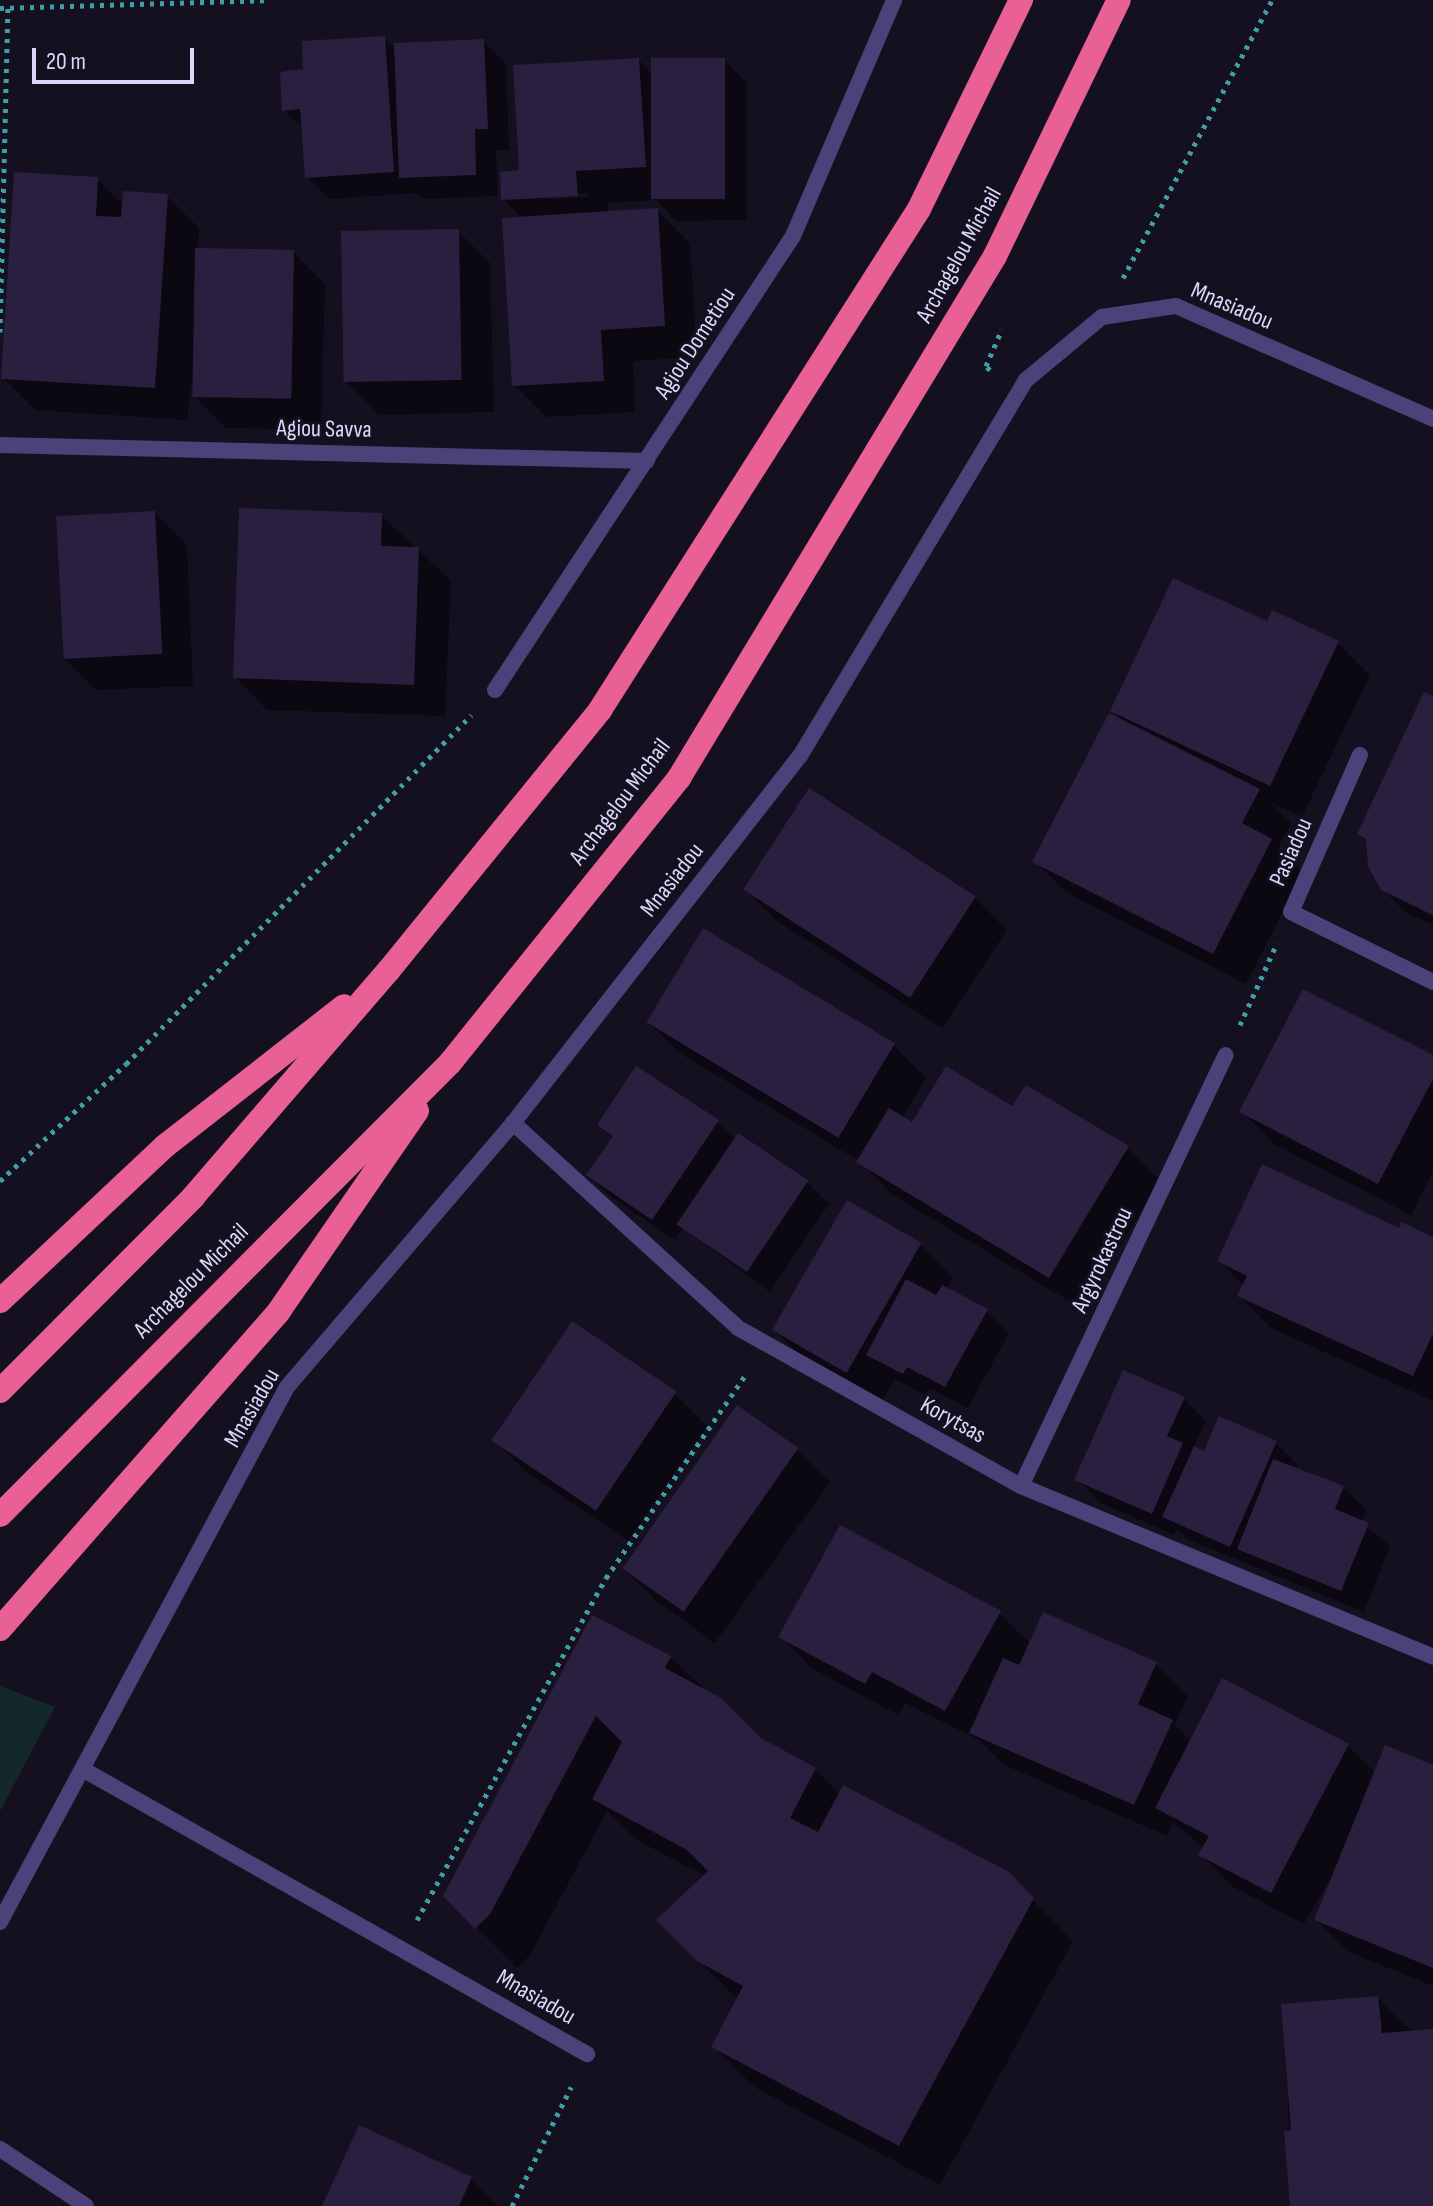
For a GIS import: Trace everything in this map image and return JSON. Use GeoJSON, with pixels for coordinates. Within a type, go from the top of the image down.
{"type":"FeatureCollection","features":[{"type":"Feature","properties":{"kind":"highway"},"geometry":{"type":"LineString","coordinates":[[0,1391],[193,1197],[389,970],[600,710],[919,209],[1021,0]]}},
{"type":"Feature","properties":{"kind":"highway","name":"Archagelou Michail"},"geometry":{"type":"LineString","coordinates":[[0,1515],[450,1063],[679,778],[995,256],[1119,0]]}},
{"type":"Feature","properties":{"kind":"highway"},"geometry":{"type":"LineString","coordinates":[[0,1301],[165,1146],[389,970]]}},
{"type":"Feature","properties":{"kind":"highway"},"geometry":{"type":"LineString","coordinates":[[0,1629],[279,1311],[450,1063]]}},
{"type":"Feature","properties":{"kind":"street","name":"Agiou Dometiou"},"geometry":{"type":"LineString","coordinates":[[495,690],[793,236],[894,0]]}},
{"type":"Feature","properties":{"kind":"street","name":"Mnasiadou"},"geometry":{"type":"LineString","coordinates":[[0,1922],[287,1387],[513,1123],[800,756],[1026,380],[1102,317],[1176,306],[1433,419]]}},
{"type":"Feature","properties":{"kind":"street","name":"Agiou Savva"},"geometry":{"type":"LineString","coordinates":[[0,445],[647,461]]}},
{"type":"Feature","properties":{"kind":"street","name":"Pasiadou"},"geometry":{"type":"LineString","coordinates":[[1360,755],[1291,912],[1433,982]]}},
{"type":"Feature","properties":{"kind":"street","name":"Argyrokastrou"},"geometry":{"type":"LineString","coordinates":[[1021,1486],[1226,1055]]}},
{"type":"Feature","properties":{"kind":"street","name":"Korytsas"},"geometry":{"type":"LineString","coordinates":[[513,1123],[738,1328],[1021,1486],[1433,1657]]}},
{"type":"Feature","properties":{"kind":"street","name":"Mnasiadou"},"geometry":{"type":"LineString","coordinates":[[84,1770],[587,2054]]}},
{"type":"Feature","properties":{"kind":"street"},"geometry":{"type":"LineString","coordinates":[[0,2149],[86,2206]]}},
{"type":"Feature","properties":{"kind":"path"},"geometry":{"type":"LineString","coordinates":[[0,8],[264,0]]}},
{"type":"Feature","properties":{"kind":"path"},"geometry":{"type":"LineString","coordinates":[[1102,317],[1272,0]]}},
{"type":"Feature","properties":{"kind":"path"},"geometry":{"type":"LineString","coordinates":[[0,332],[8,8]]}},
{"type":"Feature","properties":{"kind":"path"},"geometry":{"type":"LineString","coordinates":[[986,366],[1007,317]]}},
{"type":"Feature","properties":{"kind":"path"},"geometry":{"type":"LineString","coordinates":[[0,1181],[126,1064],[495,690]]}},
{"type":"Feature","properties":{"kind":"path"},"geometry":{"type":"LineString","coordinates":[[1226,1055],[1291,912]]}},
{"type":"Feature","properties":{"kind":"path"},"geometry":{"type":"LineString","coordinates":[[401,1949],[606,1578],[767,1344]]}},
{"type":"Feature","properties":{"kind":"path"},"geometry":{"type":"LineString","coordinates":[[512,2206],[587,2054]]}},
{"type":"Feature","properties":{"kind":"green space"},"geometry":{"type":"Polygon","coordinates":[[[0,1686],[55,1707],[0,1811],[0,1686]]]}},
{"type":"Feature","properties":{"kind":"building"},"geometry":{"type":"Polygon","coordinates":[[[385,36],[394,172],[305,178],[300,109],[282,111],[280,72],[303,69],[302,41],[385,36]]]}},
{"type":"Feature","properties":{"kind":"building"},"geometry":{"type":"Polygon","coordinates":[[[484,39],[488,129],[475,129],[476,175],[399,178],[394,43],[484,39]]]}},
{"type":"Feature","properties":{"kind":"building"},"geometry":{"type":"Polygon","coordinates":[[[639,58],[646,167],[576,171],[578,196],[501,200],[500,172],[519,170],[513,65],[639,58]]]}},
{"type":"Feature","properties":{"kind":"building"},"geometry":{"type":"Polygon","coordinates":[[[651,58],[725,58],[725,199],[651,199],[651,58]]]}},
{"type":"Feature","properties":{"kind":"building"},"geometry":{"type":"Polygon","coordinates":[[[14,172],[98,177],[96,216],[121,217],[123,191],[168,194],[155,388],[1,379],[14,172]]]}},
{"type":"Feature","properties":{"kind":"building"},"geometry":{"type":"Polygon","coordinates":[[[658,208],[665,326],[601,330],[604,381],[512,386],[502,218],[658,208]]]}},
{"type":"Feature","properties":{"kind":"building"},"geometry":{"type":"Polygon","coordinates":[[[459,229],[462,380],[344,382],[341,231],[459,229]]]}},
{"type":"Feature","properties":{"kind":"building"},"geometry":{"type":"Polygon","coordinates":[[[195,248],[294,250],[291,399],[192,397],[195,248]]]}},
{"type":"Feature","properties":{"kind":"building"},"geometry":{"type":"Polygon","coordinates":[[[239,508],[382,513],[381,546],[419,547],[414,685],[233,678],[239,508]]]}},
{"type":"Feature","properties":{"kind":"building"},"geometry":{"type":"Polygon","coordinates":[[[155,511],[162,654],[64,659],[56,516],[155,511]]]}},
{"type":"Feature","properties":{"kind":"building"},"geometry":{"type":"Polygon","coordinates":[[[1173,578],[1267,621],[1272,610],[1339,641],[1270,786],[1110,711],[1173,578]]]}},
{"type":"Feature","properties":{"kind":"building"},"geometry":{"type":"Polygon","coordinates":[[[1424,692],[1433,696],[1433,915],[1381,890],[1368,866],[1366,839],[1357,834],[1424,692]]]}},
{"type":"Feature","properties":{"kind":"building"},"geometry":{"type":"Polygon","coordinates":[[[1109,713],[1260,789],[1242,823],[1272,839],[1213,954],[1032,862],[1109,713]]]}},
{"type":"Feature","properties":{"kind":"building"},"geometry":{"type":"Polygon","coordinates":[[[809,788],[976,896],[910,998],[743,889],[809,788]]]}},
{"type":"Feature","properties":{"kind":"building"},"geometry":{"type":"Polygon","coordinates":[[[703,928],[895,1043],[838,1138],[646,1022],[703,928]]]}},
{"type":"Feature","properties":{"kind":"building"},"geometry":{"type":"Polygon","coordinates":[[[1303,989],[1433,1055],[1433,1079],[1378,1184],[1239,1112],[1303,989]]]}},
{"type":"Feature","properties":{"kind":"building"},"geometry":{"type":"Polygon","coordinates":[[[636,1066],[719,1120],[652,1220],[586,1175],[613,1136],[597,1125],[636,1066]]]}},
{"type":"Feature","properties":{"kind":"building"},"geometry":{"type":"Polygon","coordinates":[[[946,1066],[1012,1106],[1026,1085],[1129,1146],[1049,1278],[856,1162],[889,1108],[912,1122],[946,1066]]]}},
{"type":"Feature","properties":{"kind":"building"},"geometry":{"type":"Polygon","coordinates":[[[738,1133],[808,1181],[747,1272],[676,1224],[738,1133]]]}},
{"type":"Feature","properties":{"kind":"building"},"geometry":{"type":"Polygon","coordinates":[[[1262,1164],[1399,1228],[1401,1222],[1433,1237],[1433,1334],[1413,1376],[1237,1296],[1247,1276],[1217,1261],[1262,1164]]]}},
{"type":"Feature","properties":{"kind":"building"},"geometry":{"type":"Polygon","coordinates":[[[847,1200],[921,1243],[846,1373],[772,1330],[847,1200]]]}},
{"type":"Feature","properties":{"kind":"building"},"geometry":{"type":"Polygon","coordinates":[[[906,1279],[936,1295],[942,1285],[988,1309],[945,1387],[907,1367],[903,1374],[866,1355],[906,1279]]]}},
{"type":"Feature","properties":{"kind":"building"},"geometry":{"type":"Polygon","coordinates":[[[572,1321],[676,1391],[596,1511],[491,1440],[572,1321]]]}},
{"type":"Feature","properties":{"kind":"building"},"geometry":{"type":"Polygon","coordinates":[[[1123,1370],[1185,1397],[1167,1436],[1183,1443],[1152,1514],[1074,1480],[1123,1370]]]}},
{"type":"Feature","properties":{"kind":"building"},"geometry":{"type":"Polygon","coordinates":[[[737,1405],[798,1448],[684,1612],[622,1569],[737,1405]]]}},
{"type":"Feature","properties":{"kind":"building"},"geometry":{"type":"Polygon","coordinates":[[[1219,1416],[1277,1441],[1230,1547],[1162,1517],[1194,1446],[1204,1451],[1219,1416]]]}},
{"type":"Feature","properties":{"kind":"building"},"geometry":{"type":"Polygon","coordinates":[[[1273,1459],[1344,1486],[1335,1509],[1369,1523],[1341,1591],[1237,1549],[1273,1459]]]}},
{"type":"Feature","properties":{"kind":"building"},"geometry":{"type":"Polygon","coordinates":[[[840,1525],[1001,1611],[945,1711],[872,1672],[865,1684],[778,1637],[840,1525]]]}},
{"type":"Feature","properties":{"kind":"building"},"geometry":{"type":"Polygon","coordinates":[[[1043,1612],[1157,1662],[1138,1704],[1173,1720],[1134,1805],[969,1733],[1003,1658],[1019,1665],[1043,1612]]]}},
{"type":"Feature","properties":{"kind":"building"},"geometry":{"type":"Polygon","coordinates":[[[592,1615],[671,1656],[665,1668],[721,1698],[761,1738],[816,1768],[790,1818],[818,1832],[843,1785],[1009,1872],[1034,1898],[899,2146],[711,2047],[743,1986],[697,1961],[656,1920],[708,1871],[687,1850],[592,1799],[622,1742],[596,1716],[490,1914],[475,1929],[443,1896],[592,1615]]]}},
{"type":"Feature","properties":{"kind":"building"},"geometry":{"type":"Polygon","coordinates":[[[1222,1678],[1349,1744],[1271,1893],[1198,1855],[1209,1836],[1155,1808],[1222,1678]]]}},
{"type":"Feature","properties":{"kind":"building"},"geometry":{"type":"Polygon","coordinates":[[[1385,1745],[1433,1765],[1433,1968],[1314,1920],[1385,1745]]]}},
{"type":"Feature","properties":{"kind":"building"},"geometry":{"type":"Polygon","coordinates":[[[1378,1996],[1382,2033],[1433,2029],[1433,2206],[1290,2206],[1284,2131],[1291,2130],[1281,2004],[1378,1996]]]}},
{"type":"Feature","properties":{"kind":"building"},"geometry":{"type":"Polygon","coordinates":[[[359,2125],[472,2177],[459,2206],[322,2206],[359,2125]]]}}]}
